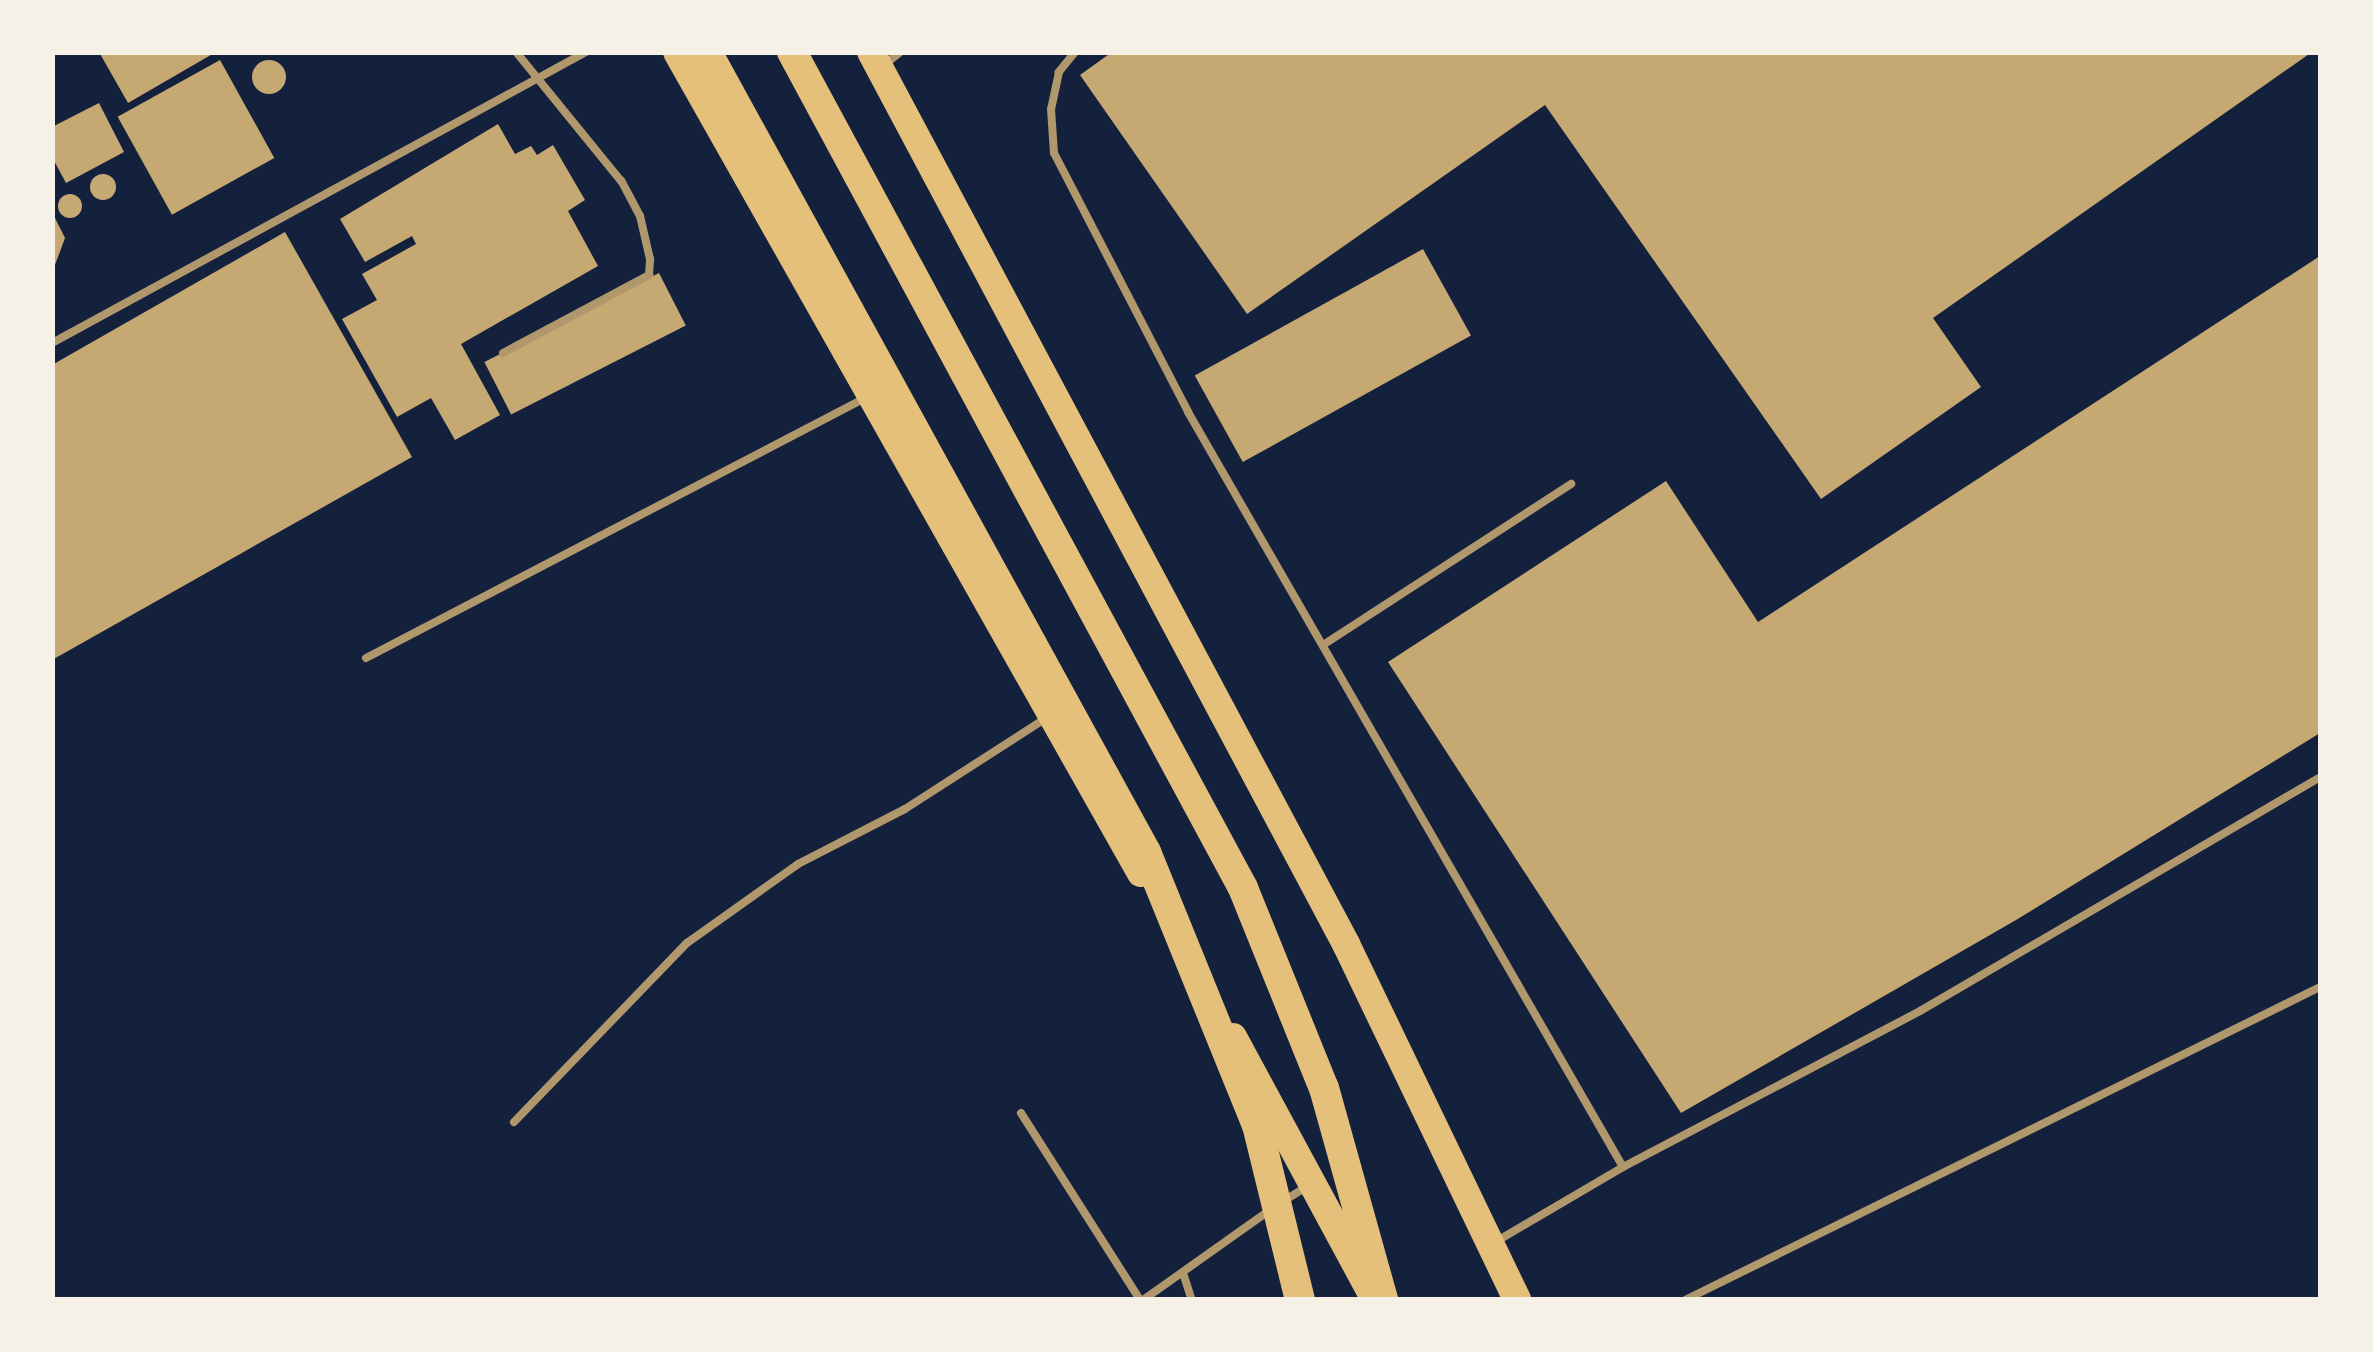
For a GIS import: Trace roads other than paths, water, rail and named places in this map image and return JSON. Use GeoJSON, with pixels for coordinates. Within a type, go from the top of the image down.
{"type":"FeatureCollection","features":[{"type":"Feature","properties":{"kind":"highway"},"geometry":{"type":"LineString","coordinates":[[677,52],[1314,1182],[1375,1300]]}},
{"type":"Feature","properties":{"kind":"highway"},"geometry":{"type":"LineString","coordinates":[[707,52],[1146,852],[1256,1125],[1300,1300]]}},
{"type":"Feature","properties":{"kind":"highway"},"geometry":{"type":"LineString","coordinates":[[792,52],[1243,888],[1324,1088],[1383,1300]]}},
{"type":"Feature","properties":{"kind":"highway"},"geometry":{"type":"LineString","coordinates":[[883,58],[1259,776],[1493,1244],[1517,1300]]}},
{"type":"Feature","properties":{"kind":"lane"},"geometry":{"type":"LineString","coordinates":[[503,353],[649,275],[640,216],[621,181],[516,52]]}},
{"type":"Feature","properties":{"kind":"lane"},"geometry":{"type":"LineString","coordinates":[[52,343],[586,52]]}},
{"type":"Feature","properties":{"kind":"lane"},"geometry":{"type":"LineString","coordinates":[[1075,52],[1059,72],[1050,110],[1054,154],[1188,412],[1623,1167]]}},
{"type":"Feature","properties":{"kind":"lane"},"geometry":{"type":"LineString","coordinates":[[366,658],[871,395]]}},
{"type":"Feature","properties":{"kind":"lane"},"geometry":{"type":"LineString","coordinates":[[1323,645],[1571,484]]}},
{"type":"Feature","properties":{"kind":"lane"},"geometry":{"type":"LineString","coordinates":[[514,1122],[687,943],[798,864],[905,809],[1052,714]]}},
{"type":"Feature","properties":{"kind":"lane"},"geometry":{"type":"LineString","coordinates":[[1493,1244],[1623,1167],[1920,1012],[2320,777]]}},
{"type":"Feature","properties":{"kind":"lane"},"geometry":{"type":"LineString","coordinates":[[1684,1300],[2320,987]]}},
{"type":"Feature","properties":{"kind":"lane"},"geometry":{"type":"LineString","coordinates":[[1021,1113],[1141,1300],[1314,1182]]}},
{"type":"Feature","properties":{"kind":"lane"},"geometry":{"type":"LineString","coordinates":[[1183,1274],[1192,1300]]}}]}
